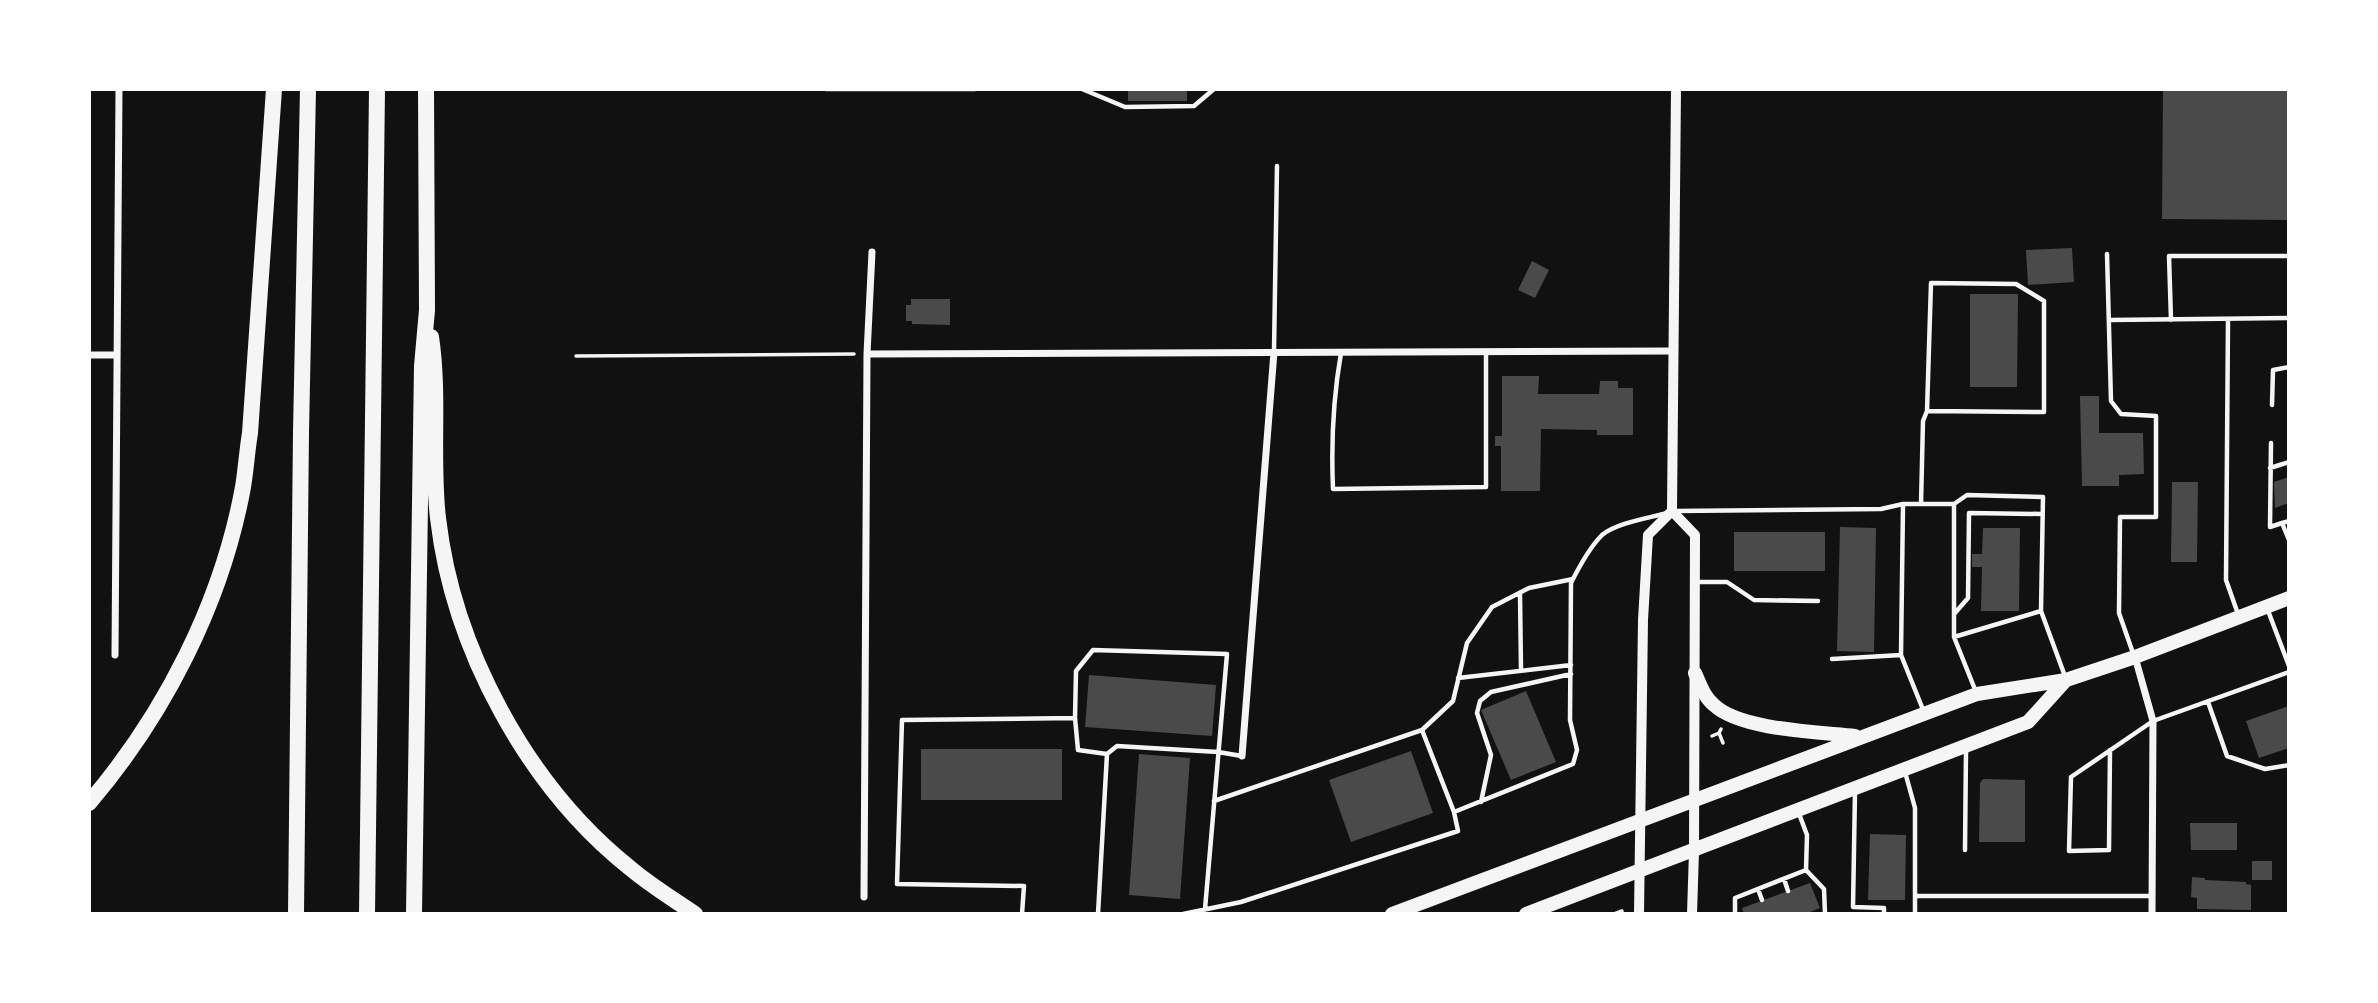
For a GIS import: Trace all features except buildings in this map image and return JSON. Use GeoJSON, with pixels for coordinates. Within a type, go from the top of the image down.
{"type":"FeatureCollection","features":[{"type":"Feature","properties":{"kind":"highway"},"geometry":{"type":"LineString","coordinates":[[89,803],[122,762],[176,677],[214,589],[230,539],[243,487],[250,433],[274,89]]}},
{"type":"Feature","properties":{"kind":"highway"},"geometry":{"type":"LineString","coordinates":[[296,914],[308,89]]}},
{"type":"Feature","properties":{"kind":"highway"},"geometry":{"type":"LineString","coordinates":[[367,914],[377,89]]}},
{"type":"Feature","properties":{"kind":"highway"},"geometry":{"type":"LineString","coordinates":[[414,914],[422,366],[427,310],[426,89]]}},
{"type":"Feature","properties":{"kind":"highway"},"geometry":{"type":"LineString","coordinates":[[427,310],[435,366],[434,479],[442,543],[465,633],[483,676],[523,748],[566,805],[628,867],[695,914]]}},
{"type":"Feature","properties":{"kind":"main road"},"geometry":{"type":"LineString","coordinates":[[1392,914],[1977,694],[2066,680],[2289,598]]}},
{"type":"Feature","properties":{"kind":"main road"},"geometry":{"type":"LineString","coordinates":[[1695,673],[1713,705],[1732,716],[1784,728],[1860,737]]}},
{"type":"Feature","properties":{"kind":"main road"},"geometry":{"type":"LineString","coordinates":[[1526,914],[2028,722],[2066,680]]}},
{"type":"Feature","properties":{"kind":"street"},"geometry":{"type":"LineString","coordinates":[[115,655],[119,89]]}},
{"type":"Feature","properties":{"kind":"street"},"geometry":{"type":"LineString","coordinates":[[1639,914],[1643,620],[1648,535],[1672,511],[1676,89]]}},
{"type":"Feature","properties":{"kind":"street"},"geometry":{"type":"LineString","coordinates":[[864,897],[867,354],[872,251]]}},
{"type":"Feature","properties":{"kind":"street"},"geometry":{"type":"LineString","coordinates":[[867,354],[1674,351]]}},
{"type":"Feature","properties":{"kind":"street"},"geometry":{"type":"LineString","coordinates":[[1242,756],[1274,352]]}},
{"type":"Feature","properties":{"kind":"street"},"geometry":{"type":"LineString","coordinates":[[89,355],[116,355]]}},
{"type":"Feature","properties":{"kind":"street"},"geometry":{"type":"LineString","coordinates":[[1672,511],[1695,535],[1692,914]]}},
{"type":"Feature","properties":{"kind":"street"},"geometry":{"type":"LineString","coordinates":[[2134,657],[2153,721],[2152,914]]}},
{"type":"Feature","properties":{"kind":"lane"},"geometry":{"type":"LineString","coordinates":[[826,89],[975,89]]}},
{"type":"Feature","properties":{"kind":"lane"},"geometry":{"type":"LineString","coordinates":[[1082,89],[1125,107],[1194,106],[1214,89]]}},
{"type":"Feature","properties":{"kind":"lane"},"geometry":{"type":"LineString","coordinates":[[1274,352],[1277,166]]}},
{"type":"Feature","properties":{"kind":"lane"},"geometry":{"type":"LineString","coordinates":[[2107,254],[2111,401],[2121,414],[2156,416],[2156,517],[2120,517],[2119,613],[2134,657]]}},
{"type":"Feature","properties":{"kind":"lane"},"geometry":{"type":"LineString","coordinates":[[2171,320],[2169,256],[2289,256]]}},
{"type":"Feature","properties":{"kind":"lane"},"geometry":{"type":"LineString","coordinates":[[1921,504],[1931,284],[2016,284],[2044,301],[2043,412],[1927,411]]}},
{"type":"Feature","properties":{"kind":"lane"},"geometry":{"type":"LineString","coordinates":[[2109,320],[2289,318]]}},
{"type":"Feature","properties":{"kind":"lane"},"geometry":{"type":"LineString","coordinates":[[2228,320],[2226,580],[2239,618]]}},
{"type":"Feature","properties":{"kind":"lane"},"geometry":{"type":"LineString","coordinates":[[1341,352],[1334,397],[1331,455],[1333,489],[1486,487],[1486,351]]}},
{"type":"Feature","properties":{"kind":"lane"},"geometry":{"type":"LineString","coordinates":[[2272,405],[2273,370],[2289,367]]}},
{"type":"Feature","properties":{"kind":"lane"},"geometry":{"type":"LineString","coordinates":[[2271,443],[2270,527],[2289,521]]}},
{"type":"Feature","properties":{"kind":"lane"},"geometry":{"type":"LineString","coordinates":[[2270,468],[2289,462]]}},
{"type":"Feature","properties":{"kind":"lane"},"geometry":{"type":"LineString","coordinates":[[1454,812],[1573,764],[1577,750],[1570,720],[1571,583],[1581,563],[1603,535],[1616,528],[1672,511],[1881,509],[1903,504],[1954,504],[1967,495],[2043,497],[2041,611],[2066,680]]}},
{"type":"Feature","properties":{"kind":"lane"},"geometry":{"type":"LineString","coordinates":[[1903,504],[1901,655],[1924,713]]}},
{"type":"Feature","properties":{"kind":"lane"},"geometry":{"type":"LineString","coordinates":[[1954,504],[1954,637],[1977,694]]}},
{"type":"Feature","properties":{"kind":"lane"},"geometry":{"type":"LineString","coordinates":[[1954,614],[1968,598],[1969,513],[2042,514]]}},
{"type":"Feature","properties":{"kind":"lane"},"geometry":{"type":"LineString","coordinates":[[2282,523],[2289,540]]}},
{"type":"Feature","properties":{"kind":"lane"},"geometry":{"type":"LineString","coordinates":[[1214,801],[1422,730],[1453,701],[1467,642],[1492,607],[1529,588],[1573,579]]}},
{"type":"Feature","properties":{"kind":"lane"},"geometry":{"type":"LineString","coordinates":[[1696,582],[1727,582],[1754,600],[1818,601]]}},
{"type":"Feature","properties":{"kind":"lane"},"geometry":{"type":"LineString","coordinates":[[1520,593],[1521,670]]}},
{"type":"Feature","properties":{"kind":"lane"},"geometry":{"type":"LineString","coordinates":[[2266,607],[2289,666]]}},
{"type":"Feature","properties":{"kind":"lane"},"geometry":{"type":"LineString","coordinates":[[1954,637],[2041,611]]}},
{"type":"Feature","properties":{"kind":"lane"},"geometry":{"type":"LineString","coordinates":[[1205,909],[1218,752],[1227,654],[1093,650],[1076,671],[1075,718],[1078,750],[1107,754],[1117,746],[1218,752],[1242,756]]}},
{"type":"Feature","properties":{"kind":"lane"},"geometry":{"type":"LineString","coordinates":[[1832,659],[1901,655]]}},
{"type":"Feature","properties":{"kind":"lane"},"geometry":{"type":"LineString","coordinates":[[1458,678],[1571,665]]}},
{"type":"Feature","properties":{"kind":"lane"},"geometry":{"type":"LineString","coordinates":[[2110,750],[2109,850],[2069,851],[2071,777],[2110,750],[2153,721],[2289,673]]}},
{"type":"Feature","properties":{"kind":"lane"},"geometry":{"type":"LineString","coordinates":[[1481,802],[1491,755],[1477,713],[1480,701],[1491,692],[1571,674]]}},
{"type":"Feature","properties":{"kind":"lane"},"geometry":{"type":"LineString","coordinates":[[2207,701],[2227,756],[2265,769],[2289,765]]}},
{"type":"Feature","properties":{"kind":"lane"},"geometry":{"type":"LineString","coordinates":[[1022,914],[1024,886],[897,884],[902,720],[1075,718]]}},
{"type":"Feature","properties":{"kind":"lane"},"geometry":{"type":"LineString","coordinates":[[1183,914],[1241,902],[1458,831],[1454,812],[1422,730]]}},
{"type":"Feature","properties":{"kind":"lane"},"geometry":{"type":"LineString","coordinates":[[1965,850],[1966,747]]}},
{"type":"Feature","properties":{"kind":"lane"},"geometry":{"type":"LineString","coordinates":[[1098,914],[1107,754]]}},
{"type":"Feature","properties":{"kind":"lane"},"geometry":{"type":"LineString","coordinates":[[1905,770],[1915,808],[1915,914]]}},
{"type":"Feature","properties":{"kind":"lane"},"geometry":{"type":"LineString","coordinates":[[1855,790],[1853,907],[1884,908],[1884,914]]}},
{"type":"Feature","properties":{"kind":"lane"},"geometry":{"type":"LineString","coordinates":[[1798,811],[1807,835],[1806,870],[1824,889],[1825,914]]}},
{"type":"Feature","properties":{"kind":"lane"},"geometry":{"type":"LineString","coordinates":[[1735,914],[1735,898],[1806,870]]}},
{"type":"Feature","properties":{"kind":"lane"},"geometry":{"type":"LineString","coordinates":[[1784,879],[1788,891]]}},
{"type":"Feature","properties":{"kind":"lane"},"geometry":{"type":"LineString","coordinates":[[1758,889],[1762,901]]}},
{"type":"Feature","properties":{"kind":"lane"},"geometry":{"type":"LineString","coordinates":[[1916,896],[2152,896]]}},
{"type":"Feature","properties":{"kind":"path"},"geometry":{"type":"LineString","coordinates":[[576,356],[867,354]]}},
{"type":"Feature","properties":{"kind":"path"},"geometry":{"type":"LineString","coordinates":[[1723,723],[1719,733],[1723,743]]}},
{"type":"Feature","properties":{"kind":"path"},"geometry":{"type":"LineString","coordinates":[[1712,736],[1719,733]]}},
{"type":"Feature","properties":{"kind":"path"},"geometry":{"type":"LineString","coordinates":[[1611,907],[1614,914],[1622,911]]}}]}
